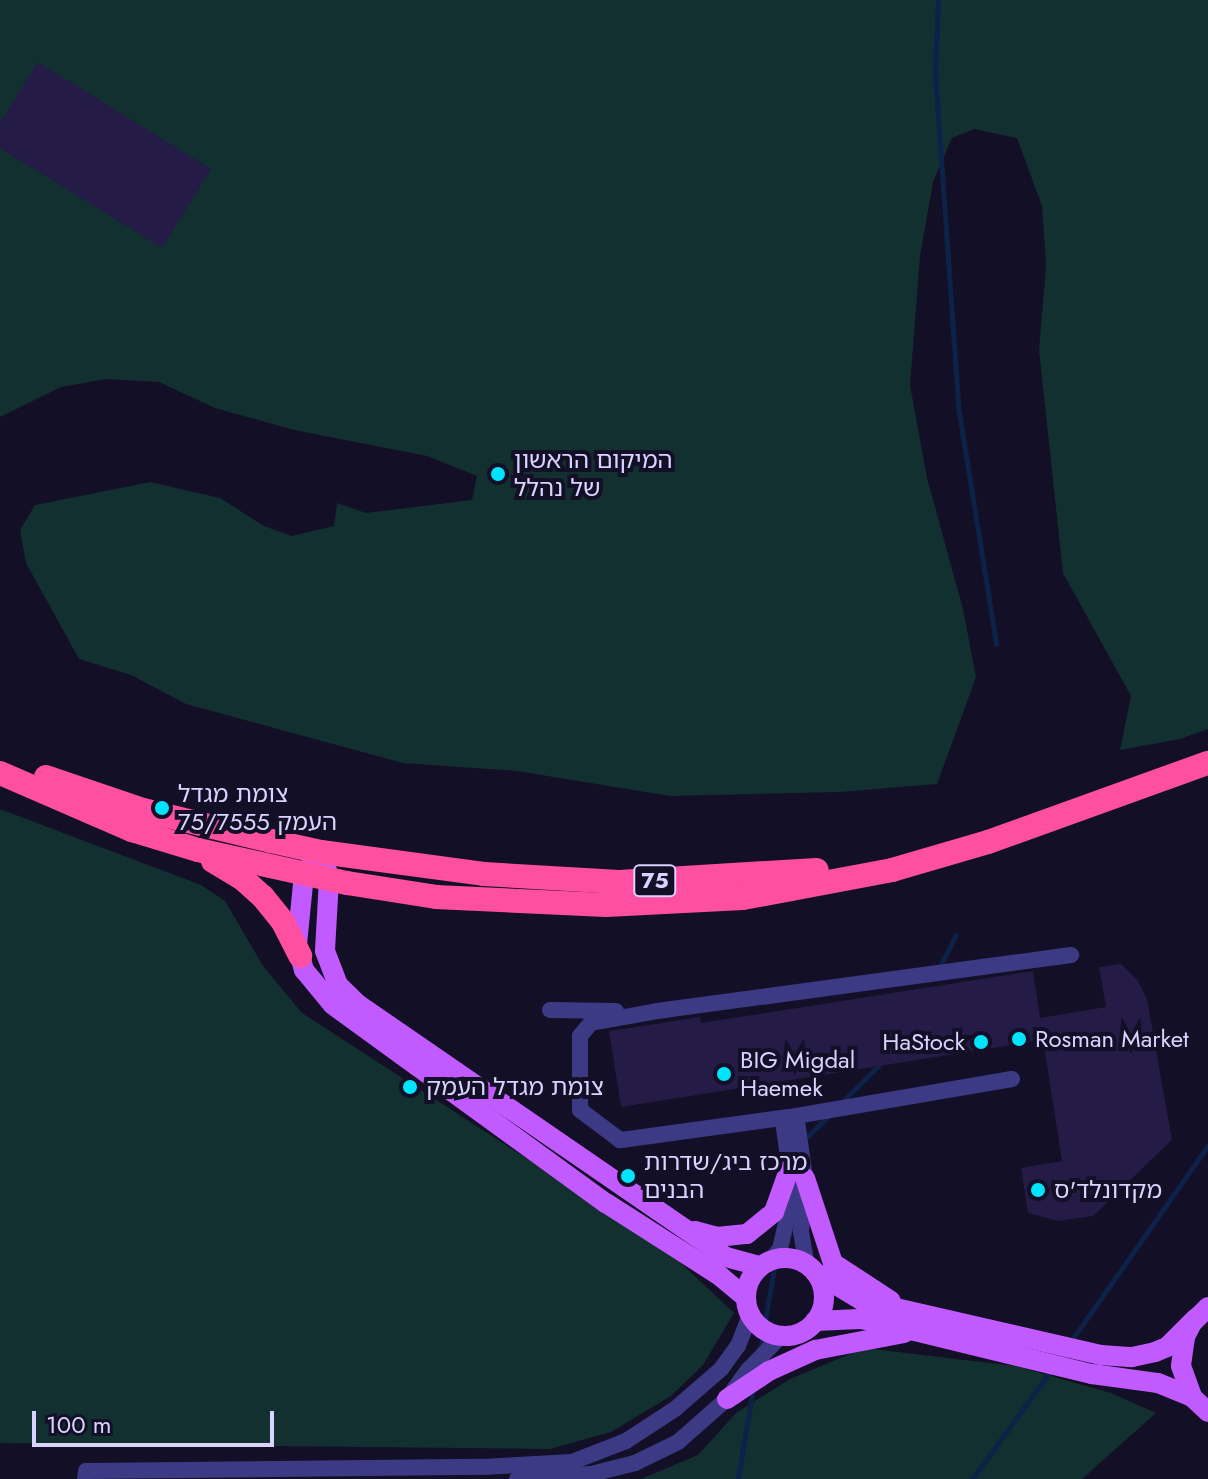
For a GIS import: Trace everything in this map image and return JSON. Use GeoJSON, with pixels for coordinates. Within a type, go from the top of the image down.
{"type":"FeatureCollection","features":[{"type":"Feature","properties":{"kind":"highway","name":"75"},"geometry":{"type":"LineString","coordinates":[[0,758],[77,790],[143,810],[321,852],[484,874],[619,882],[780,875],[869,864],[988,842]]}},
{"type":"Feature","properties":{"kind":"highway","name":"75"},"geometry":{"type":"LineString","coordinates":[[0,773],[132,830],[329,879],[436,897],[510,903],[683,902],[743,898],[821,886],[988,842],[1208,763]]}},
{"type":"Feature","properties":{"kind":"highway"},"geometry":{"type":"LineString","coordinates":[[171,842],[243,879],[283,922],[300,956]]}},
{"type":"Feature","properties":{"kind":"main road"},"geometry":{"type":"LineString","coordinates":[[321,852],[304,874],[297,944],[304,970],[319,990],[362,1029],[748,1306],[761,1328],[782,1335],[803,1331],[815,1321],[824,1297],[812,1269]]}},
{"type":"Feature","properties":{"kind":"main road"},"geometry":{"type":"LineString","coordinates":[[321,852],[329,879],[325,951],[338,985],[359,1005],[726,1257],[766,1263],[790,1258],[861,1300],[1101,1355],[1132,1357],[1167,1347],[1202,1313]]}},
{"type":"Feature","properties":{"kind":"main road"},"geometry":{"type":"LineString","coordinates":[[683,1228],[717,1237],[747,1234],[774,1212],[797,1172]]}},
{"type":"Feature","properties":{"kind":"main road"},"geometry":{"type":"LineString","coordinates":[[797,1172],[833,1263],[909,1311]]}},
{"type":"Feature","properties":{"kind":"main road"},"geometry":{"type":"LineString","coordinates":[[748,1306],[750,1278],[766,1263]]}},
{"type":"Feature","properties":{"kind":"main road"},"geometry":{"type":"LineString","coordinates":[[1202,1313],[1181,1351],[1184,1381],[1192,1397],[1208,1412]]}},
{"type":"Feature","properties":{"kind":"main road"},"geometry":{"type":"LineString","coordinates":[[815,1321],[860,1319],[1092,1374],[1158,1383],[1192,1397]]}},
{"type":"Feature","properties":{"kind":"main road"},"geometry":{"type":"LineString","coordinates":[[727,1399],[769,1371],[815,1350],[919,1331]]}},
{"type":"Feature","properties":{"kind":"street"},"geometry":{"type":"LineString","coordinates":[[1012,1079],[789,1117],[620,1140],[580,1110],[580,1036],[591,1023],[657,1011],[1071,955]]}},
{"type":"Feature","properties":{"kind":"street"},"geometry":{"type":"LineString","coordinates":[[550,1010],[657,1011]]}},
{"type":"Feature","properties":{"kind":"street"},"geometry":{"type":"LineString","coordinates":[[789,1117],[797,1121],[801,1232],[812,1269]]}},
{"type":"Feature","properties":{"kind":"street"},"geometry":{"type":"LineString","coordinates":[[766,1263],[780,1249],[797,1172]]}},
{"type":"Feature","properties":{"kind":"street"},"geometry":{"type":"LineString","coordinates":[[85,1475],[482,1467],[572,1462],[626,1441],[675,1409],[721,1369],[738,1346],[748,1306]]}},
{"type":"Feature","properties":{"kind":"street"},"geometry":{"type":"LineString","coordinates":[[517,1479],[591,1474],[635,1463],[678,1442],[727,1399],[749,1369],[782,1335]]}},
{"type":"Feature","properties":{"kind":"green space"},"geometry":{"type":"Polygon","coordinates":[[[0,0],[1208,0],[1208,729],[1180,739],[1120,750],[1131,696],[1063,573],[1039,350],[1046,265],[1042,206],[1017,138],[974,129],[952,138],[933,182],[920,256],[910,385],[927,478],[963,609],[976,677],[937,784],[839,792],[670,796],[517,771],[403,763],[186,704],[131,675],[79,659],[26,563],[20,530],[35,505],[150,482],[220,498],[264,526],[292,536],[334,526],[337,503],[366,513],[472,500],[477,476],[427,456],[294,430],[215,408],[159,382],[106,379],[61,387],[0,417],[0,0]]]}},
{"type":"Feature","properties":{"kind":"green space"},"geometry":{"type":"Polygon","coordinates":[[[0,809],[201,885],[225,901],[263,966],[302,1013],[666,1249],[734,1313],[703,1365],[671,1396],[611,1432],[550,1449],[0,1443],[0,809]]]}},
{"type":"Feature","properties":{"kind":"green space"},"geometry":{"type":"Polygon","coordinates":[[[864,1348],[1015,1366],[1111,1393],[1156,1413],[1082,1479],[641,1479],[698,1455],[736,1413],[790,1379],[864,1348]]]}},
{"type":"Feature","properties":{"kind":"building"},"geometry":{"type":"Polygon","coordinates":[[[38,62],[211,169],[162,248],[0,148],[0,123],[38,62]]]}},
{"type":"Feature","properties":{"kind":"building","name":"BIG Migdal Haemek"},"geometry":{"type":"Polygon","coordinates":[[[1121,964],[1138,981],[1147,999],[1172,1140],[1093,1216],[1058,1221],[1028,1213],[1021,1168],[1062,1161],[1043,1040],[621,1107],[609,1031],[700,1017],[701,1023],[1033,971],[1040,1018],[1106,1007],[1099,967],[1121,964]]]}},
{"type":"Feature","properties":{"kind":"waterway"},"geometry":{"type":"LineString","coordinates":[[938,0],[935,73],[958,406],[996,644]]}},
{"type":"Feature","properties":{"kind":"waterway"},"geometry":{"type":"LineString","coordinates":[[938,970],[956,935]]}},
{"type":"Feature","properties":{"kind":"waterway"},"geometry":{"type":"LineString","coordinates":[[840,1104],[881,1063]]}},
{"type":"Feature","properties":{"kind":"waterway"},"geometry":{"type":"LineString","coordinates":[[803,1141],[830,1114]]}},
{"type":"Feature","properties":{"kind":"waterway"},"geometry":{"type":"LineString","coordinates":[[1071,1341],[1208,1145]]}},
{"type":"Feature","properties":{"kind":"waterway"},"geometry":{"type":"LineString","coordinates":[[760,1350],[775,1262]]}},
{"type":"Feature","properties":{"kind":"waterway"},"geometry":{"type":"LineString","coordinates":[[972,1479],[1052,1369]]}},
{"type":"Feature","properties":{"kind":"waterway"},"geometry":{"type":"LineString","coordinates":[[738,1479],[753,1388]]}},
{"type":"Feature","properties":{"kind":"place","name":"המיקום הראשון של נהלל"},"geometry":{"type":"Point","coordinates":[498,474]}},
{"type":"Feature","properties":{"kind":"place","name":"צומת מגדל העמק 75/7555"},"geometry":{"type":"Point","coordinates":[162,808]}},
{"type":"Feature","properties":{"kind":"place","name":"Rosman Market"},"geometry":{"type":"Point","coordinates":[1019,1039]}},
{"type":"Feature","properties":{"kind":"place","name":"HaStock"},"geometry":{"type":"Point","coordinates":[981,1042]}},
{"type":"Feature","properties":{"kind":"place","name":"BIG Migdal Haemek"},"geometry":{"type":"Point","coordinates":[724,1074]}},
{"type":"Feature","properties":{"kind":"place","name":"צומת מגדל העמק"},"geometry":{"type":"Point","coordinates":[410,1087]}},
{"type":"Feature","properties":{"kind":"place","name":"מרכז ביג/שדרות הבנים"},"geometry":{"type":"Point","coordinates":[628,1176]}},
{"type":"Feature","properties":{"kind":"place","name":"מקדונלד'ס"},"geometry":{"type":"Point","coordinates":[1038,1190]}}]}
